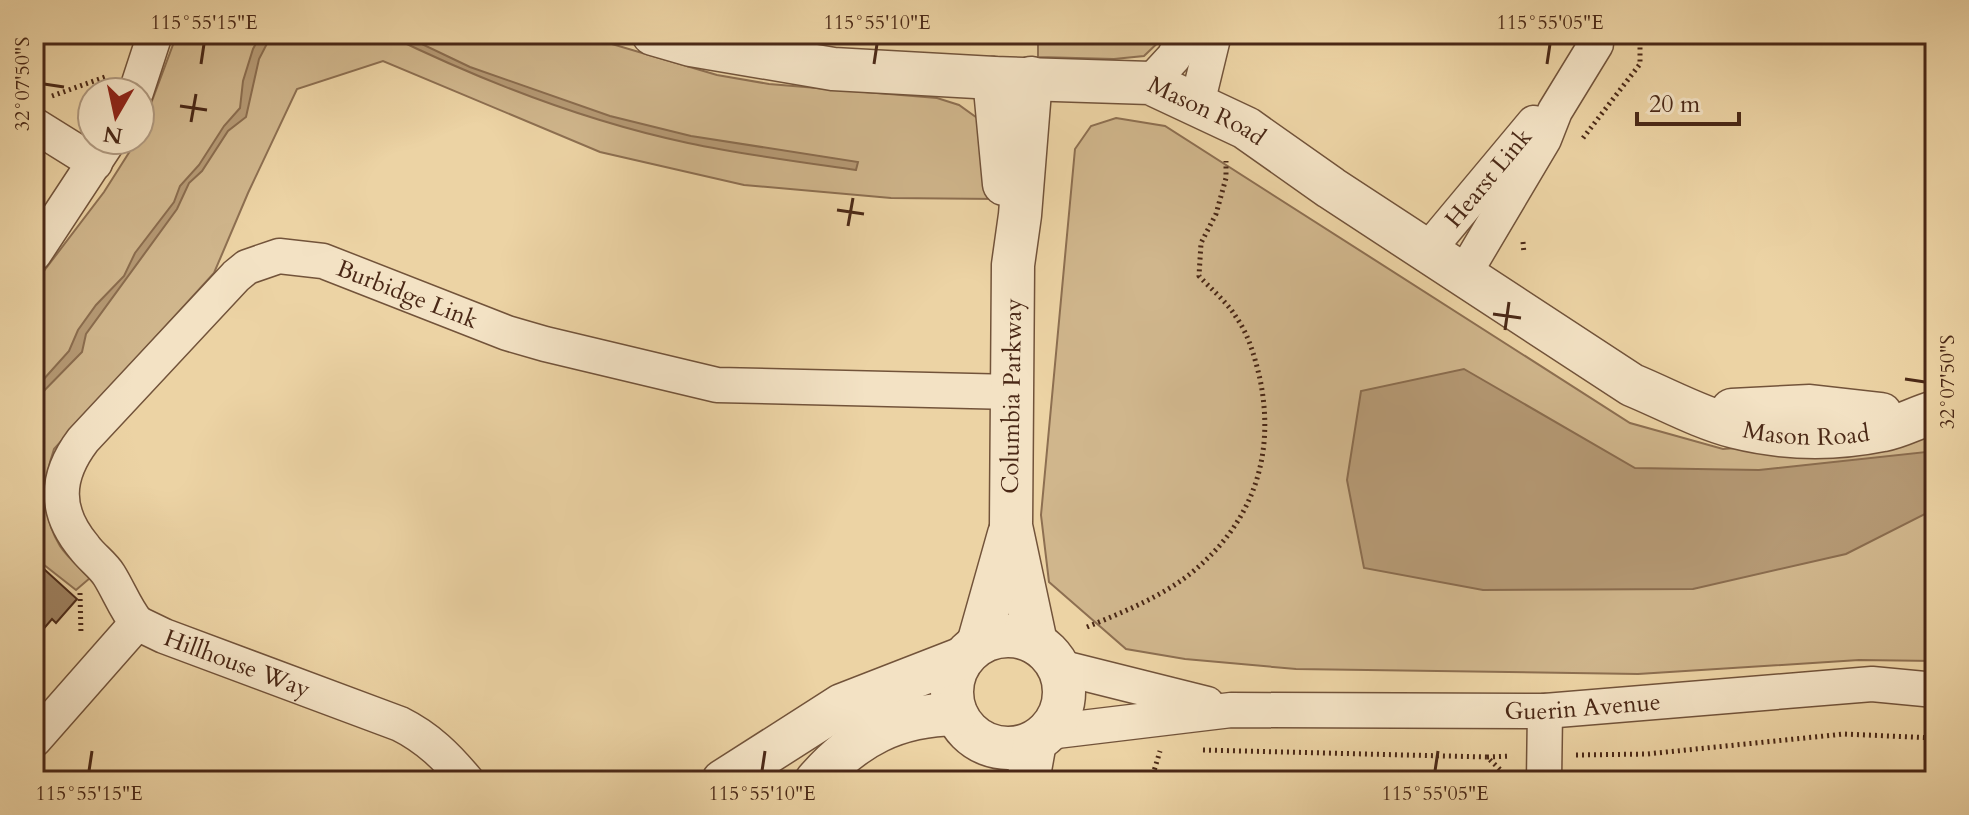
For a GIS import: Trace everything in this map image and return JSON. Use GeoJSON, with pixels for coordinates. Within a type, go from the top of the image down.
{"type":"FeatureCollection","features":[{"type":"Feature","properties":{"kind":"street"},"geometry":{"type":"LineString","coordinates":[[141,76],[155,34]]}},
{"type":"Feature","properties":{"kind":"street","name":"Mason Road"},"geometry":{"type":"LineString","coordinates":[[653,34],[691,45],[833,69],[1150,83],[1246,128],[1331,188],[1632,385],[1686,408],[1738,410],[1810,406],[1882,414],[1930,413]]}},
{"type":"Feature","properties":{"kind":"street"},"geometry":{"type":"LineString","coordinates":[[1150,83],[1174,57],[1185,34]]}},
{"type":"Feature","properties":{"kind":"street"},"geometry":{"type":"LineString","coordinates":[[1197,104],[1214,34]]}},
{"type":"Feature","properties":{"kind":"street","name":"Hearst Link"},"geometry":{"type":"LineString","coordinates":[[1464,274],[1544,139],[1555,111],[1596,44],[1596,34]]}},
{"type":"Feature","properties":{"kind":"street","name":"Columbia Parkway"},"geometry":{"type":"LineString","coordinates":[[1012,78],[1011,526],[1047,655]]}},
{"type":"Feature","properties":{"kind":"street","name":"Hearst Link"},"geometry":{"type":"LineString","coordinates":[[1428,250],[1493,174],[1529,126],[1555,111]]}},
{"type":"Feature","properties":{"kind":"street"},"geometry":{"type":"LineString","coordinates":[[34,125],[76,141]]}},
{"type":"Feature","properties":{"kind":"street"},"geometry":{"type":"LineString","coordinates":[[34,254],[99,156]]}},
{"type":"Feature","properties":{"kind":"street","name":"Burbidge Link"},"geometry":{"type":"LineString","coordinates":[[137,623],[118,596],[108,574],[81,544],[63,511],[61,481],[72,454],[236,276],[247,267],[279,256],[323,261],[507,333],[717,385],[1013,392]]}},
{"type":"Feature","properties":{"kind":"street","name":"Columbia Parkway"},"geometry":{"type":"LineString","coordinates":[[971,651],[1011,526]]}},
{"type":"Feature","properties":{"kind":"street","name":"Hillhouse Way"},"geometry":{"type":"LineString","coordinates":[[34,740],[137,623],[419,733],[443,753],[467,781]]}},
{"type":"Feature","properties":{"kind":"street"},"geometry":{"type":"LineString","coordinates":[[723,781],[842,705],[997,637],[1017,636],[1047,655],[1065,690],[1061,713],[1037,752],[989,745],[963,723],[925,715],[892,723],[841,756],[816,781]]}},
{"type":"Feature","properties":{"kind":"street"},"geometry":{"type":"LineString","coordinates":[[971,651],[954,675],[952,695],[985,781]]}},
{"type":"Feature","properties":{"kind":"street","name":"Guerin Avenue"},"geometry":{"type":"LineString","coordinates":[[1047,655],[1231,710]]}},
{"type":"Feature","properties":{"kind":"street","name":"Guerin Avenue"},"geometry":{"type":"LineString","coordinates":[[1037,752],[1231,710],[1545,711],[1872,684],[1935,690]]}},
{"type":"Feature","properties":{"kind":"street"},"geometry":{"type":"LineString","coordinates":[[1544,768],[1545,711]]}},
{"type":"Feature","properties":{"kind":"path"},"geometry":{"type":"LineString","coordinates":[[1109,34],[1110,43],[1121,35],[1130,34]]}},
{"type":"Feature","properties":{"kind":"path"},"geometry":{"type":"LineString","coordinates":[[52,96],[105,77],[109,63]]}},
{"type":"Feature","properties":{"kind":"path"},"geometry":{"type":"LineString","coordinates":[[1087,627],[1157,596],[1192,572],[1238,520],[1257,482],[1264,456],[1266,426],[1255,355],[1236,316],[1199,276],[1201,243],[1216,214],[1226,178],[1226,152]]}},
{"type":"Feature","properties":{"kind":"path"},"geometry":{"type":"LineString","coordinates":[[72,647],[81,637],[80,592],[108,574]]}},
{"type":"Feature","properties":{"kind":"path"},"geometry":{"type":"LineString","coordinates":[[1191,750],[1487,757],[1544,768],[1844,734],[1935,738]]}},
{"type":"Feature","properties":{"kind":"path"},"geometry":{"type":"LineString","coordinates":[[1487,757],[1512,781]]}},
{"type":"Feature","properties":{"kind":"shaded area"},"geometry":{"type":"Polygon","coordinates":[[[177,34],[578,34],[717,75],[769,84],[937,98],[959,105],[980,120],[996,199],[891,198],[744,185],[600,152],[383,61],[297,89],[214,273],[54,449],[46,486],[47,510],[60,546],[90,578],[76,590],[34,557],[34,284],[104,192],[127,156],[156,156],[156,90],[177,34]]]}},
{"type":"Feature","properties":{"kind":"shaded area"},"geometry":{"type":"Polygon","coordinates":[[[261,34],[272,34],[259,59],[246,117],[228,131],[202,171],[189,183],[177,209],[86,334],[82,352],[34,401],[34,390],[69,351],[78,330],[96,305],[124,276],[135,253],[174,202],[180,186],[240,108],[243,81],[261,34]]]}},
{"type":"Feature","properties":{"kind":"shaded area"},"geometry":{"type":"Polygon","coordinates":[[[386,34],[401,34],[470,67],[610,116],[691,136],[858,162],[856,170],[709,147],[610,123],[496,83],[386,34]]]}},
{"type":"Feature","properties":{"kind":"shaded area"},"geometry":{"type":"Polygon","coordinates":[[[1038,34],[1167,34],[1144,56],[1114,59],[1038,57],[1038,34]]]}},
{"type":"Feature","properties":{"kind":"shaded area"},"geometry":{"type":"Polygon","coordinates":[[[1116,118],[1165,126],[1630,423],[1723,449],[1935,433],[1935,661],[1859,660],[1638,674],[1296,669],[1185,659],[1126,649],[1049,582],[1041,515],[1075,149],[1091,126],[1116,118]]]}},
{"type":"Feature","properties":{"kind":"shaded area"},"geometry":{"type":"Polygon","coordinates":[[[1464,369],[1635,468],[1759,470],[1935,451],[1935,509],[1846,554],[1693,589],[1483,590],[1364,568],[1347,480],[1361,391],[1464,369]]]}},
{"type":"Feature","properties":{"kind":"building"},"geometry":{"type":"Polygon","coordinates":[[[34,560],[77,599],[56,623],[52,619],[34,646],[34,560]]]}}]}
